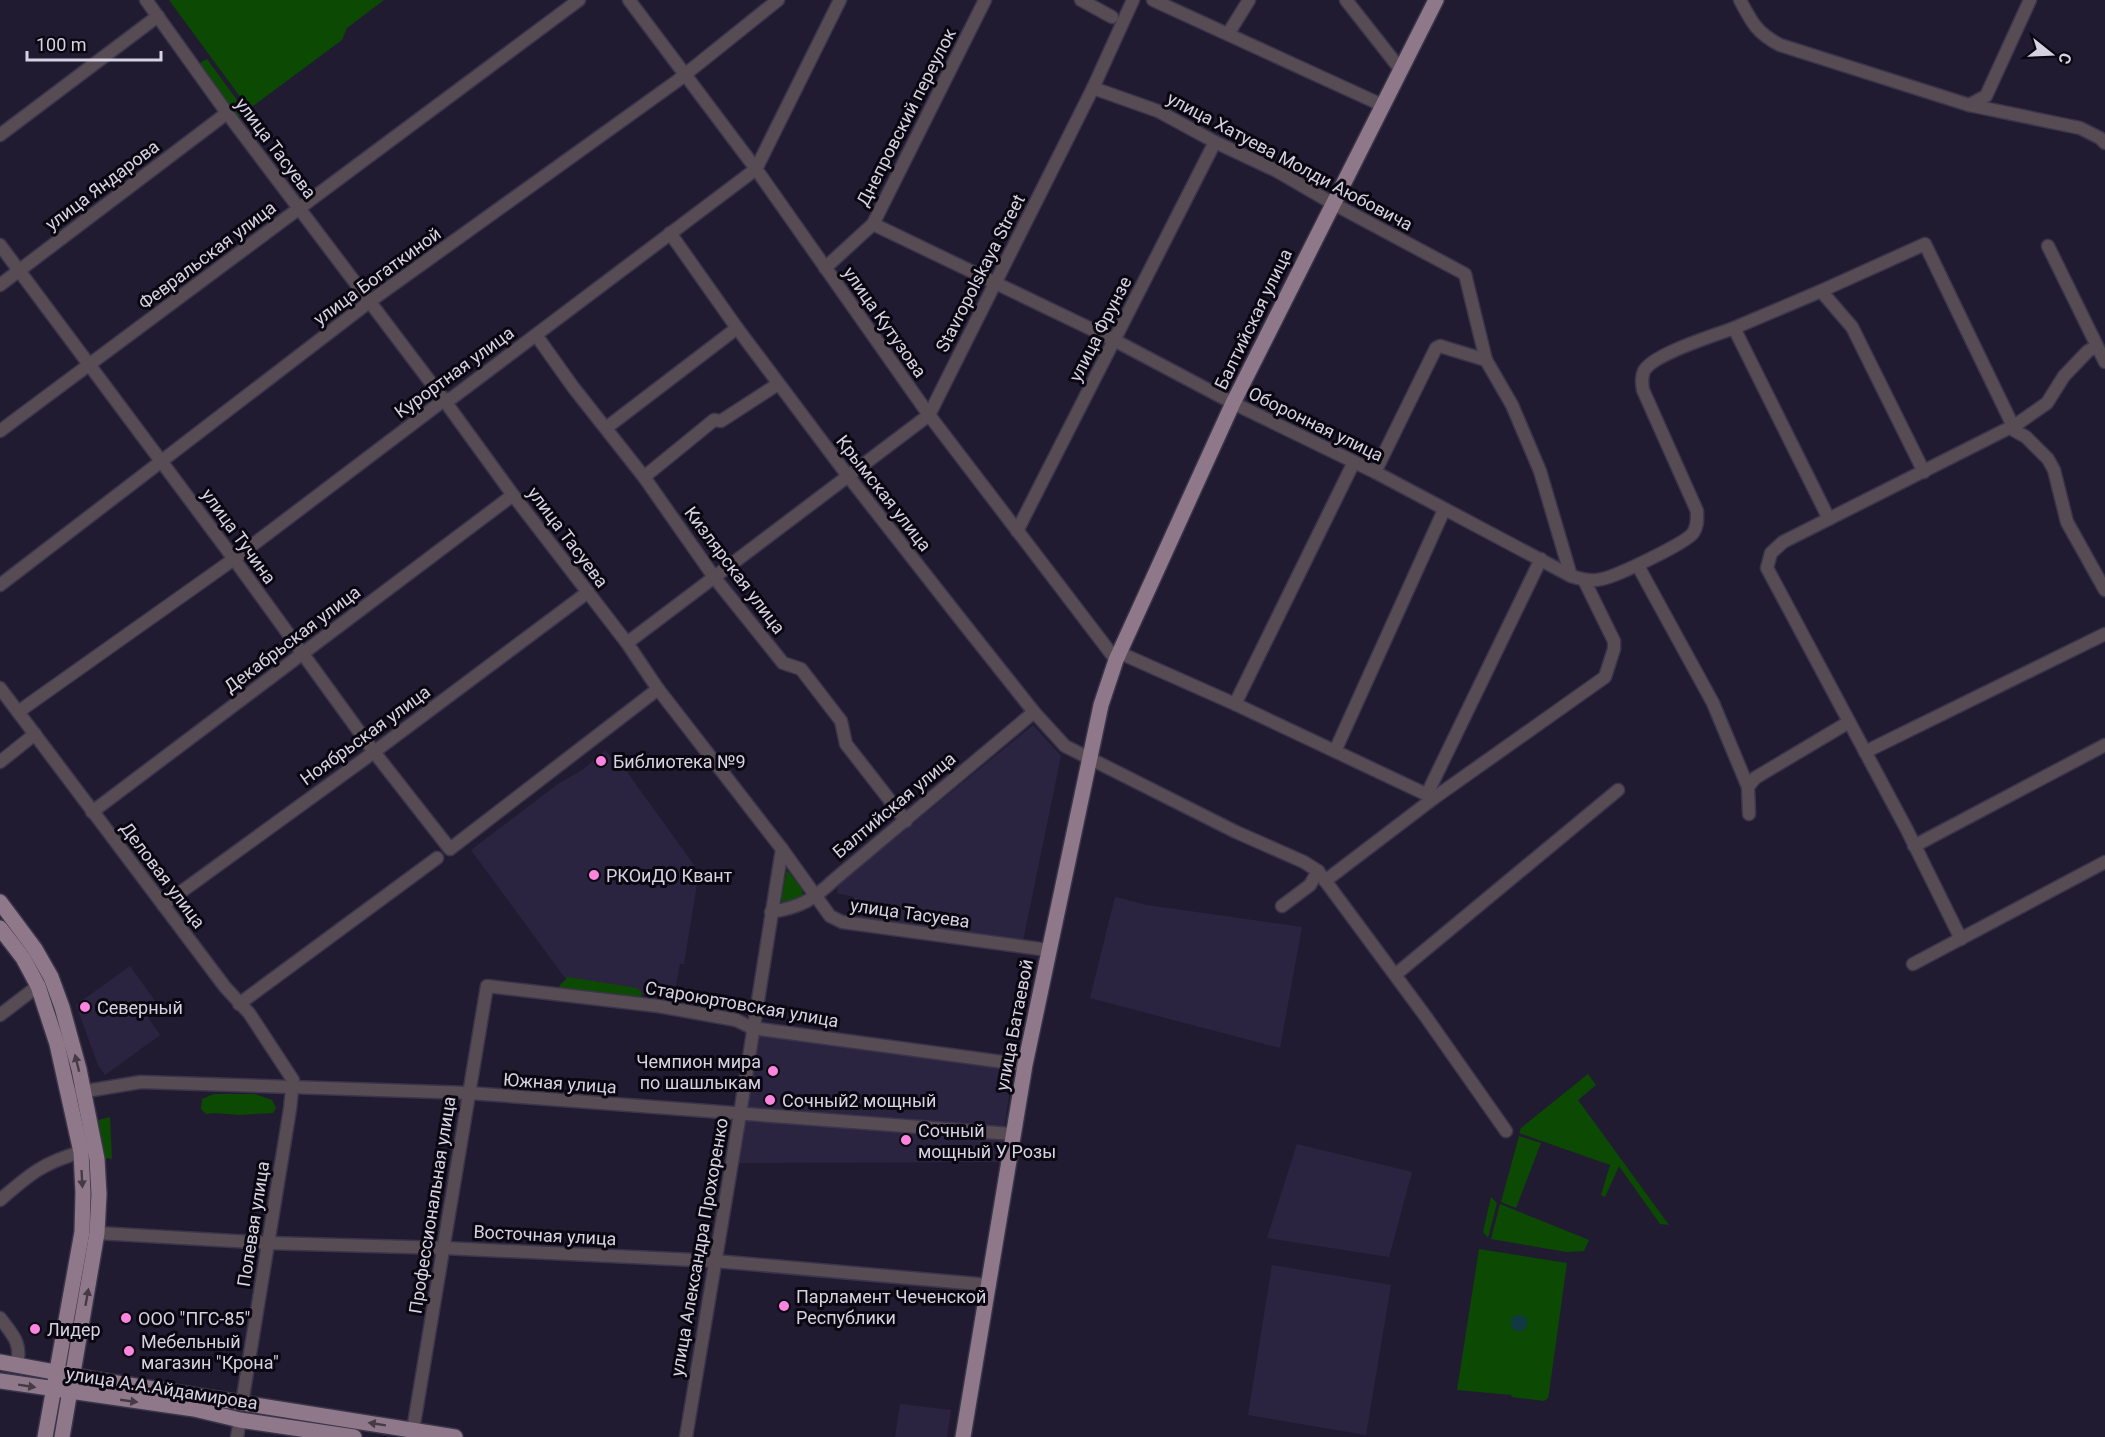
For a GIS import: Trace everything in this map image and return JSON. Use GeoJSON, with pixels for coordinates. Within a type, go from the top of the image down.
{"type":"FeatureCollection","features":[{"type":"Feature","properties":{"kind":"main road","name":"Балтийская улица"},"geometry":{"type":"LineString","coordinates":[[1118,656],[1233,403],[1436,0]]}},
{"type":"Feature","properties":{"kind":"main road","name":"улица Батаевой"},"geometry":{"type":"LineString","coordinates":[[963,1437],[1025,1065],[1089,757],[1101,705],[1118,656]]}},
{"type":"Feature","properties":{"kind":"main road"},"geometry":{"type":"LineString","coordinates":[[0,902],[35,949],[51,977],[70,1036],[84,1091],[97,1159],[99,1194],[97,1233],[62,1437]]}},
{"type":"Feature","properties":{"kind":"main road"},"geometry":{"type":"LineString","coordinates":[[0,928],[23,958],[38,986],[57,1044],[81,1152],[82,1232],[45,1437]]}},
{"type":"Feature","properties":{"kind":"main road","name":"улица А.А.Айдамирова"},"geometry":{"type":"LineString","coordinates":[[0,1362],[74,1375],[196,1403],[240,1420],[354,1437]]}},
{"type":"Feature","properties":{"kind":"main road","name":"улица А.А.Айдамирова"},"geometry":{"type":"LineString","coordinates":[[0,1382],[71,1393],[196,1403],[242,1403],[455,1437]]}},
{"type":"Feature","properties":{"kind":"street","name":"улица Тасуева"},"geometry":{"type":"LineString","coordinates":[[146,0],[227,113],[627,644],[658,689],[782,849],[830,916],[842,922],[1048,950]]}},
{"type":"Feature","properties":{"kind":"street","name":"Февральская улица"},"geometry":{"type":"LineString","coordinates":[[0,431],[579,0]]}},
{"type":"Feature","properties":{"kind":"street","name":"улица Кутузова"},"geometry":{"type":"LineString","coordinates":[[629,0],[756,169],[929,415],[1017,531],[1118,656]]}},
{"type":"Feature","properties":{"kind":"street","name":"улица Богаткиной"},"geometry":{"type":"LineString","coordinates":[[0,585],[369,302],[685,75],[778,0]]}},
{"type":"Feature","properties":{"kind":"street","name":"Курортная улица"},"geometry":{"type":"LineString","coordinates":[[18,712],[234,559],[444,400],[452,399],[756,169],[840,0]]}},
{"type":"Feature","properties":{"kind":"street","name":"Днепровский переулок"},"geometry":{"type":"LineString","coordinates":[[825,268],[873,224],[985,0]]}},
{"type":"Feature","properties":{"kind":"street"},"geometry":{"type":"LineString","coordinates":[[1081,0],[1117,22]]}},
{"type":"Feature","properties":{"kind":"street"},"geometry":{"type":"LineString","coordinates":[[1100,0],[1117,22]]}},
{"type":"Feature","properties":{"kind":"street","name":"Stavropolskaya Street"},"geometry":{"type":"LineString","coordinates":[[627,644],[929,415],[1093,88],[1117,22],[1133,0]]}},
{"type":"Feature","properties":{"kind":"street"},"geometry":{"type":"LineString","coordinates":[[1153,0],[1382,105]]}},
{"type":"Feature","properties":{"kind":"street"},"geometry":{"type":"LineString","coordinates":[[1228,34],[1249,0]]}},
{"type":"Feature","properties":{"kind":"street"},"geometry":{"type":"LineString","coordinates":[[1346,0],[1401,70]]}},
{"type":"Feature","properties":{"kind":"street"},"geometry":{"type":"LineString","coordinates":[[1740,0],[1763,36],[1780,45],[1969,105],[2080,128],[2105,143]]}},
{"type":"Feature","properties":{"kind":"street"},"geometry":{"type":"LineString","coordinates":[[1969,105],[1986,96],[2030,0]]}},
{"type":"Feature","properties":{"kind":"street"},"geometry":{"type":"LineString","coordinates":[[0,135],[158,16]]}},
{"type":"Feature","properties":{"kind":"street","name":"улица Хатуева Молди Аюбовича"},"geometry":{"type":"LineString","coordinates":[[1093,88],[1158,111],[1215,142],[1277,171],[1465,274],[1486,360]]}},
{"type":"Feature","properties":{"kind":"street","name":"улица Яндарова"},"geometry":{"type":"LineString","coordinates":[[0,285],[227,113]]}},
{"type":"Feature","properties":{"kind":"street","name":"улица Фрунзе"},"geometry":{"type":"LineString","coordinates":[[1017,531],[1215,142]]}},
{"type":"Feature","properties":{"kind":"street","name":"Оборонная улица"},"geometry":{"type":"LineString","coordinates":[[873,224],[1114,340],[1233,403],[1375,472],[1570,576],[1584,580],[1600,580],[1643,563],[1692,535],[1698,524],[1697,511],[1643,390],[1641,380],[1644,370],[1660,357],[1734,328]]}},
{"type":"Feature","properties":{"kind":"street","name":"Крымская улица"},"geometry":{"type":"LineString","coordinates":[[670,233],[778,384],[920,570],[1034,712],[1065,746],[1236,832],[1304,862],[1322,876]]}},
{"type":"Feature","properties":{"kind":"street"},"geometry":{"type":"LineString","coordinates":[[1829,519],[1734,328],[1925,244],[1929,248],[2011,427],[2026,437],[2048,459],[2054,470],[2067,522],[2105,590]]}},
{"type":"Feature","properties":{"kind":"street","name":"улица Тучина"},"geometry":{"type":"LineString","coordinates":[[0,245],[234,559],[374,752],[450,849],[658,689]]}},
{"type":"Feature","properties":{"kind":"street"},"geometry":{"type":"LineString","coordinates":[[2048,246],[2105,362]]}},
{"type":"Feature","properties":{"kind":"street"},"geometry":{"type":"LineString","coordinates":[[1821,291],[1852,327],[1924,472]]}},
{"type":"Feature","properties":{"kind":"street"},"geometry":{"type":"LineString","coordinates":[[606,428],[737,328]]}},
{"type":"Feature","properties":{"kind":"street","name":"Кизлярская улица"},"geometry":{"type":"LineString","coordinates":[[536,335],[573,387],[644,477],[714,578],[783,663],[801,669],[841,721],[846,744],[906,821]]}},
{"type":"Feature","properties":{"kind":"street"},"geometry":{"type":"LineString","coordinates":[[1375,472],[1436,348],[1440,346],[1486,360],[1512,405],[1540,471],[1570,576]]}},
{"type":"Feature","properties":{"kind":"street"},"geometry":{"type":"LineString","coordinates":[[1961,939],[1907,830],[1767,568],[1771,553],[1783,542],[2011,427],[2047,403],[2064,376],[2088,351],[2096,347]]}},
{"type":"Feature","properties":{"kind":"street"},"geometry":{"type":"LineString","coordinates":[[644,477],[714,420],[721,421],[778,384]]}},
{"type":"Feature","properties":{"kind":"street"},"geometry":{"type":"LineString","coordinates":[[1235,704],[1354,462]]}},
{"type":"Feature","properties":{"kind":"street","name":"Декабрьская улица"},"geometry":{"type":"LineString","coordinates":[[92,812],[513,495]]}},
{"type":"Feature","properties":{"kind":"street"},"geometry":{"type":"LineString","coordinates":[[1335,751],[1444,510]]}},
{"type":"Feature","properties":{"kind":"street"},"geometry":{"type":"LineString","coordinates":[[1430,796],[1541,559]]}},
{"type":"Feature","properties":{"kind":"street"},"geometry":{"type":"LineString","coordinates":[[1643,563],[1713,703],[1748,788],[1749,814]]}},
{"type":"Feature","properties":{"kind":"street"},"geometry":{"type":"LineString","coordinates":[[1282,906],[1430,796],[1605,677],[1614,649],[1614,640],[1584,580]]}},
{"type":"Feature","properties":{"kind":"street","name":"Ноябрьская улица"},"geometry":{"type":"LineString","coordinates":[[163,905],[374,752],[588,592]]}},
{"type":"Feature","properties":{"kind":"street"},"geometry":{"type":"LineString","coordinates":[[1865,752],[2105,634]]}},
{"type":"Feature","properties":{"kind":"street"},"geometry":{"type":"LineString","coordinates":[[1118,656],[1235,704],[1430,796]]}},
{"type":"Feature","properties":{"kind":"street","name":"Деловая улица"},"geometry":{"type":"LineString","coordinates":[[0,688],[163,905],[239,1004],[249,1013],[293,1080],[293,1086]]}},
{"type":"Feature","properties":{"kind":"street","name":"Балтийская улица"},"geometry":{"type":"LineString","coordinates":[[771,912],[803,905],[816,897],[1034,712]]}},
{"type":"Feature","properties":{"kind":"street"},"geometry":{"type":"LineString","coordinates":[[1748,788],[1755,778],[1849,722]]}},
{"type":"Feature","properties":{"kind":"street"},"geometry":{"type":"LineString","coordinates":[[0,762],[35,734]]}},
{"type":"Feature","properties":{"kind":"street"},"geometry":{"type":"LineString","coordinates":[[1914,846],[2105,745]]}},
{"type":"Feature","properties":{"kind":"street"},"geometry":{"type":"LineString","coordinates":[[1395,975],[1618,790]]}},
{"type":"Feature","properties":{"kind":"street","name":"улица Александра Прохоренко"},"geometry":{"type":"LineString","coordinates":[[686,1437],[782,849]]}},
{"type":"Feature","properties":{"kind":"street"},"geometry":{"type":"LineString","coordinates":[[239,1004],[437,858]]}},
{"type":"Feature","properties":{"kind":"street"},"geometry":{"type":"LineString","coordinates":[[1913,964],[2105,862]]}},
{"type":"Feature","properties":{"kind":"street"},"geometry":{"type":"LineString","coordinates":[[1322,876],[1506,1131]]}},
{"type":"Feature","properties":{"kind":"street"},"geometry":{"type":"LineString","coordinates":[[0,1015],[38,986]]}},
{"type":"Feature","properties":{"kind":"street","name":"Староюртовская улица"},"geometry":{"type":"LineString","coordinates":[[487,986],[658,1006],[736,1020],[752,1028],[1025,1065]]}},
{"type":"Feature","properties":{"kind":"street","name":"Профессиональная улица"},"geometry":{"type":"LineString","coordinates":[[413,1430],[487,986]]}},
{"type":"Feature","properties":{"kind":"street","name":"Южная улица"},"geometry":{"type":"LineString","coordinates":[[68,1094],[141,1082],[469,1093],[1012,1134]]}},
{"type":"Feature","properties":{"kind":"street","name":"Полевая улица"},"geometry":{"type":"LineString","coordinates":[[242,1403],[293,1086]]}},
{"type":"Feature","properties":{"kind":"street"},"geometry":{"type":"LineString","coordinates":[[0,1200],[35,1170],[60,1158],[81,1152]]}},
{"type":"Feature","properties":{"kind":"street","name":"Восточная улица"},"geometry":{"type":"LineString","coordinates":[[97,1233],[268,1243],[444,1248],[714,1261],[990,1285]]}},
{"type":"Feature","properties":{"kind":"street"},"geometry":{"type":"LineString","coordinates":[[0,1318],[19,1345],[17,1365]]}},
{"type":"Feature","properties":{"kind":"street"},"geometry":{"type":"LineString","coordinates":[[237,1437],[240,1420]]}},
{"type":"Feature","properties":{"kind":"shaded area"},"geometry":{"type":"Polygon","coordinates":[[[1033,725],[1061,756],[1023,941],[852,917],[854,897],[837,893],[838,885],[1033,725]]]}},
{"type":"Feature","properties":{"kind":"shaded area","name":"РКОиДО Квант"},"geometry":{"type":"Polygon","coordinates":[[[605,750],[619,767],[622,765],[699,872],[684,964],[680,964],[673,1000],[568,982],[471,850],[558,784],[582,770],[605,750]]]}},
{"type":"Feature","properties":{"kind":"shaded area"},"geometry":{"type":"Polygon","coordinates":[[[1115,897],[1147,905],[1302,927],[1280,1048],[1090,998],[1115,897]]]}},
{"type":"Feature","properties":{"kind":"shaded area"},"geometry":{"type":"Polygon","coordinates":[[[130,966],[155,1001],[143,1010],[160,1035],[105,1075],[98,1065],[76,1005],[130,966]]]}},
{"type":"Feature","properties":{"kind":"shaded area"},"geometry":{"type":"Polygon","coordinates":[[[756,1034],[1013,1069],[999,1162],[738,1163],[756,1034]]]}},
{"type":"Feature","properties":{"kind":"shaded area"},"geometry":{"type":"Polygon","coordinates":[[[1297,1144],[1412,1172],[1389,1257],[1267,1238],[1297,1144]]]}},
{"type":"Feature","properties":{"kind":"shaded area"},"geometry":{"type":"Polygon","coordinates":[[[1272,1265],[1391,1285],[1366,1435],[1248,1415],[1272,1265]]]}},
{"type":"Feature","properties":{"kind":"shaded area"},"geometry":{"type":"Polygon","coordinates":[[[900,1404],[951,1410],[947,1437],[895,1437],[900,1404]]]}},
{"type":"Feature","properties":{"kind":"green space"},"geometry":{"type":"Polygon","coordinates":[[[169,0],[384,0],[347,28],[342,40],[249,109],[169,0]]]}},
{"type":"Feature","properties":{"kind":"green space"},"geometry":{"type":"Polygon","coordinates":[[[207,59],[245,111],[238,117],[198,64],[207,59]]]}},
{"type":"Feature","properties":{"kind":"green space"},"geometry":{"type":"Polygon","coordinates":[[[787,870],[802,889],[803,894],[802,897],[783,903],[781,899],[787,870]]]}},
{"type":"Feature","properties":{"kind":"green space"},"geometry":{"type":"Polygon","coordinates":[[[568,977],[637,988],[642,993],[641,997],[633,999],[563,991],[559,986],[568,977]]]}},
{"type":"Feature","properties":{"kind":"green space"},"geometry":{"type":"Polygon","coordinates":[[[1588,1074],[1596,1085],[1578,1100],[1669,1225],[1660,1224],[1619,1166],[1605,1197],[1601,1195],[1610,1165],[1519,1133],[1521,1128],[1588,1074]]]}},
{"type":"Feature","properties":{"kind":"green space"},"geometry":{"type":"Polygon","coordinates":[[[214,1094],[255,1094],[272,1100],[276,1108],[273,1113],[206,1114],[201,1109],[202,1099],[214,1094]]]}},
{"type":"Feature","properties":{"kind":"green space"},"geometry":{"type":"Polygon","coordinates":[[[110,1117],[112,1159],[105,1158],[98,1120],[110,1117]]]}},
{"type":"Feature","properties":{"kind":"green space"},"geometry":{"type":"Polygon","coordinates":[[[1519,1136],[1541,1143],[1516,1208],[1501,1202],[1519,1136]]]}},
{"type":"Feature","properties":{"kind":"green space"},"geometry":{"type":"Polygon","coordinates":[[[1491,1197],[1497,1203],[1488,1238],[1483,1232],[1491,1197]]]}},
{"type":"Feature","properties":{"kind":"green space"},"geometry":{"type":"Polygon","coordinates":[[[1500,1204],[1589,1240],[1584,1251],[1567,1252],[1491,1239],[1500,1204]]]}},
{"type":"Feature","properties":{"kind":"green space"},"geometry":{"type":"Polygon","coordinates":[[[1479,1249],[1567,1263],[1549,1393],[1548,1398],[1544,1401],[1511,1397],[1512,1395],[1457,1390],[1479,1249]]]}},
{"type":"Feature","properties":{"kind":"water"},"geometry":{"type":"Polygon","coordinates":[[[1519,1315],[1527,1323],[1519,1331],[1511,1323],[1519,1315]]]}},
{"type":"Feature","properties":{"kind":"place","name":"Библиотека №9"},"geometry":{"type":"Point","coordinates":[601,761]}},
{"type":"Feature","properties":{"kind":"place","name":"РКОиДО Квант"},"geometry":{"type":"Point","coordinates":[594,875]}},
{"type":"Feature","properties":{"kind":"place","name":"Северный"},"geometry":{"type":"Point","coordinates":[85,1007]}},
{"type":"Feature","properties":{"kind":"place","name":"Чемпион мира по шашлыкам"},"geometry":{"type":"Point","coordinates":[773,1071]}},
{"type":"Feature","properties":{"kind":"place","name":"Сочный2 мощный"},"geometry":{"type":"Point","coordinates":[770,1100]}},
{"type":"Feature","properties":{"kind":"place","name":"Сочный мощный У Розы"},"geometry":{"type":"Point","coordinates":[906,1140]}},
{"type":"Feature","properties":{"kind":"place","name":"Парламент Чеченской Республики"},"geometry":{"type":"Point","coordinates":[784,1306]}},
{"type":"Feature","properties":{"kind":"place","name":"ООО \"ПГС-85\""},"geometry":{"type":"Point","coordinates":[126,1318]}},
{"type":"Feature","properties":{"kind":"place","name":"Лидер"},"geometry":{"type":"Point","coordinates":[35,1329]}},
{"type":"Feature","properties":{"kind":"place","name":"Мебельный магазин \"Крона\""},"geometry":{"type":"Point","coordinates":[129,1351]}}]}
